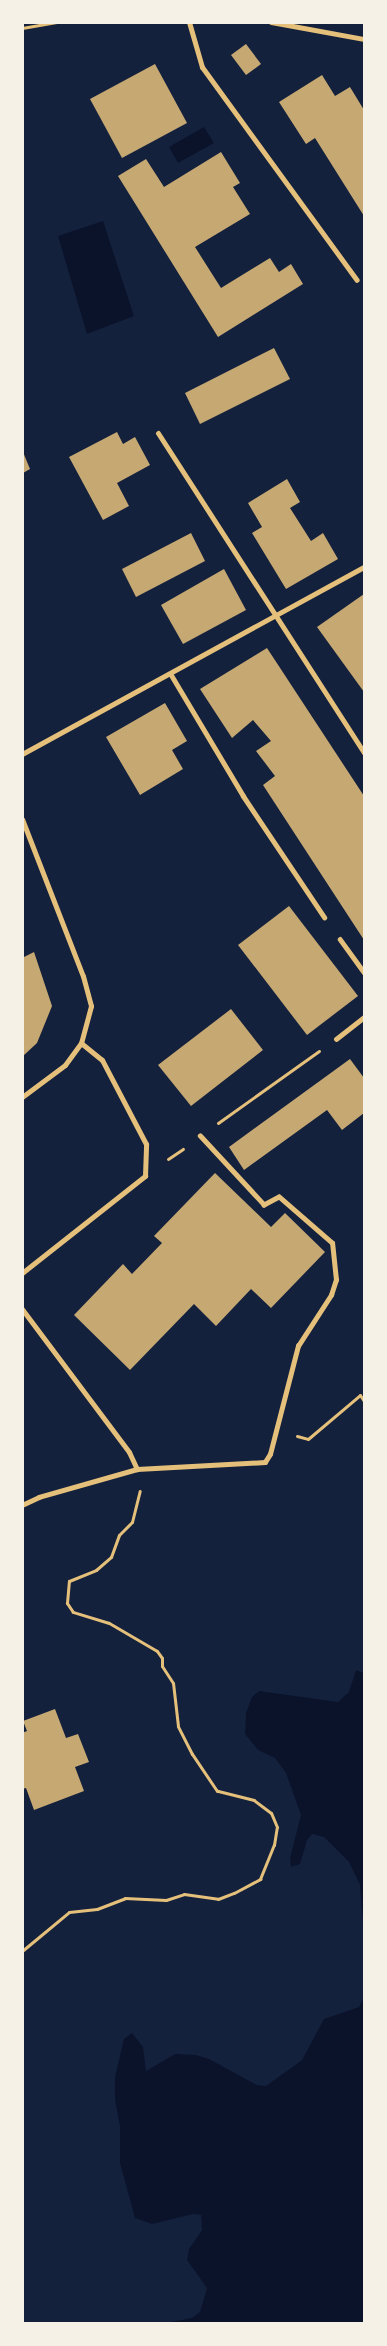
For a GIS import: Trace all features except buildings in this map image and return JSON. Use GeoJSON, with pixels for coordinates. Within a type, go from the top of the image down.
{"type":"FeatureCollection","features":[{"type":"Feature","properties":{"kind":"street"},"geometry":{"type":"LineString","coordinates":[[189,22],[202,67],[357,280]]}},
{"type":"Feature","properties":{"kind":"street"},"geometry":{"type":"LineString","coordinates":[[271,22],[364,39]]}},
{"type":"Feature","properties":{"kind":"street"},"geometry":{"type":"LineString","coordinates":[[158,433],[364,753]]}},
{"type":"Feature","properties":{"kind":"street"},"geometry":{"type":"LineString","coordinates":[[22,754],[276,618],[364,568]]}},
{"type":"Feature","properties":{"kind":"street"},"geometry":{"type":"LineString","coordinates":[[170,675],[244,796],[324,918]]}},
{"type":"Feature","properties":{"kind":"street"},"geometry":{"type":"LineString","coordinates":[[22,819],[83,976],[91,1006],[81,1043],[65,1065],[22,1097]]}},
{"type":"Feature","properties":{"kind":"street"},"geometry":{"type":"LineString","coordinates":[[340,939],[364,972]]}},
{"type":"Feature","properties":{"kind":"street"},"geometry":{"type":"LineString","coordinates":[[336,1039],[364,1017]]}},
{"type":"Feature","properties":{"kind":"street"},"geometry":{"type":"LineString","coordinates":[[22,1273],[145,1176],[146,1144],[102,1060],[81,1043]]}},
{"type":"Feature","properties":{"kind":"street"},"geometry":{"type":"LineString","coordinates":[[22,1505],[39,1497],[138,1469],[265,1462],[276,1430],[298,1346],[331,1295],[336,1280],[332,1243],[278,1197],[264,1205],[200,1136]]}},
{"type":"Feature","properties":{"kind":"street"},"geometry":{"type":"LineString","coordinates":[[22,1309],[129,1452],[138,1469]]}},
{"type":"Feature","properties":{"kind":"path"},"geometry":{"type":"LineString","coordinates":[[22,28],[56,22]]}},
{"type":"Feature","properties":{"kind":"path"},"geometry":{"type":"LineString","coordinates":[[145,1176],[336,1039]]}},
{"type":"Feature","properties":{"kind":"path"},"geometry":{"type":"LineString","coordinates":[[276,1430],[308,1439],[360,1395],[364,1401]]}},
{"type":"Feature","properties":{"kind":"path"},"geometry":{"type":"LineString","coordinates":[[22,1951],[69,1912],[97,1910],[125,1898],[166,1900],[184,1894],[218,1899],[234,1893],[260,1879],[274,1845],[277,1827],[271,1813],[254,1800],[217,1791],[192,1754],[178,1726],[173,1683],[162,1666],[162,1658],[157,1651],[109,1623],[74,1612],[67,1603],[69,1580],[96,1570],[111,1556],[119,1535],[132,1522],[135,1506]]}},
{"type":"Feature","properties":{"kind":"water"},"geometry":{"type":"Polygon","coordinates":[[[204,127],[214,143],[178,163],[169,147],[204,127]]]}},
{"type":"Feature","properties":{"kind":"water"},"geometry":{"type":"Polygon","coordinates":[[[103,221],[134,316],[87,334],[58,236],[103,221]]]}},
{"type":"Feature","properties":{"kind":"water"},"geometry":{"type":"Polygon","coordinates":[[[356,1670],[364,1673],[364,1935],[360,1885],[349,1862],[324,1837],[312,1834],[307,1840],[300,1864],[291,1867],[290,1858],[301,1815],[286,1773],[275,1758],[258,1750],[245,1734],[246,1713],[252,1697],[259,1691],[338,1702],[349,1692],[356,1670]]]}},
{"type":"Feature","properties":{"kind":"water"},"geometry":{"type":"Polygon","coordinates":[[[364,1997],[364,2323],[166,2323],[192,2318],[200,2312],[207,2288],[187,2260],[189,2249],[202,2230],[201,2215],[193,2214],[152,2224],[135,2218],[120,2163],[120,2126],[115,2100],[115,2077],[124,2039],[132,2033],[143,2047],[146,2071],[175,2054],[196,2055],[209,2059],[257,2085],[266,2086],[302,2060],[324,2019],[359,2007],[364,1997]]]}}]}
